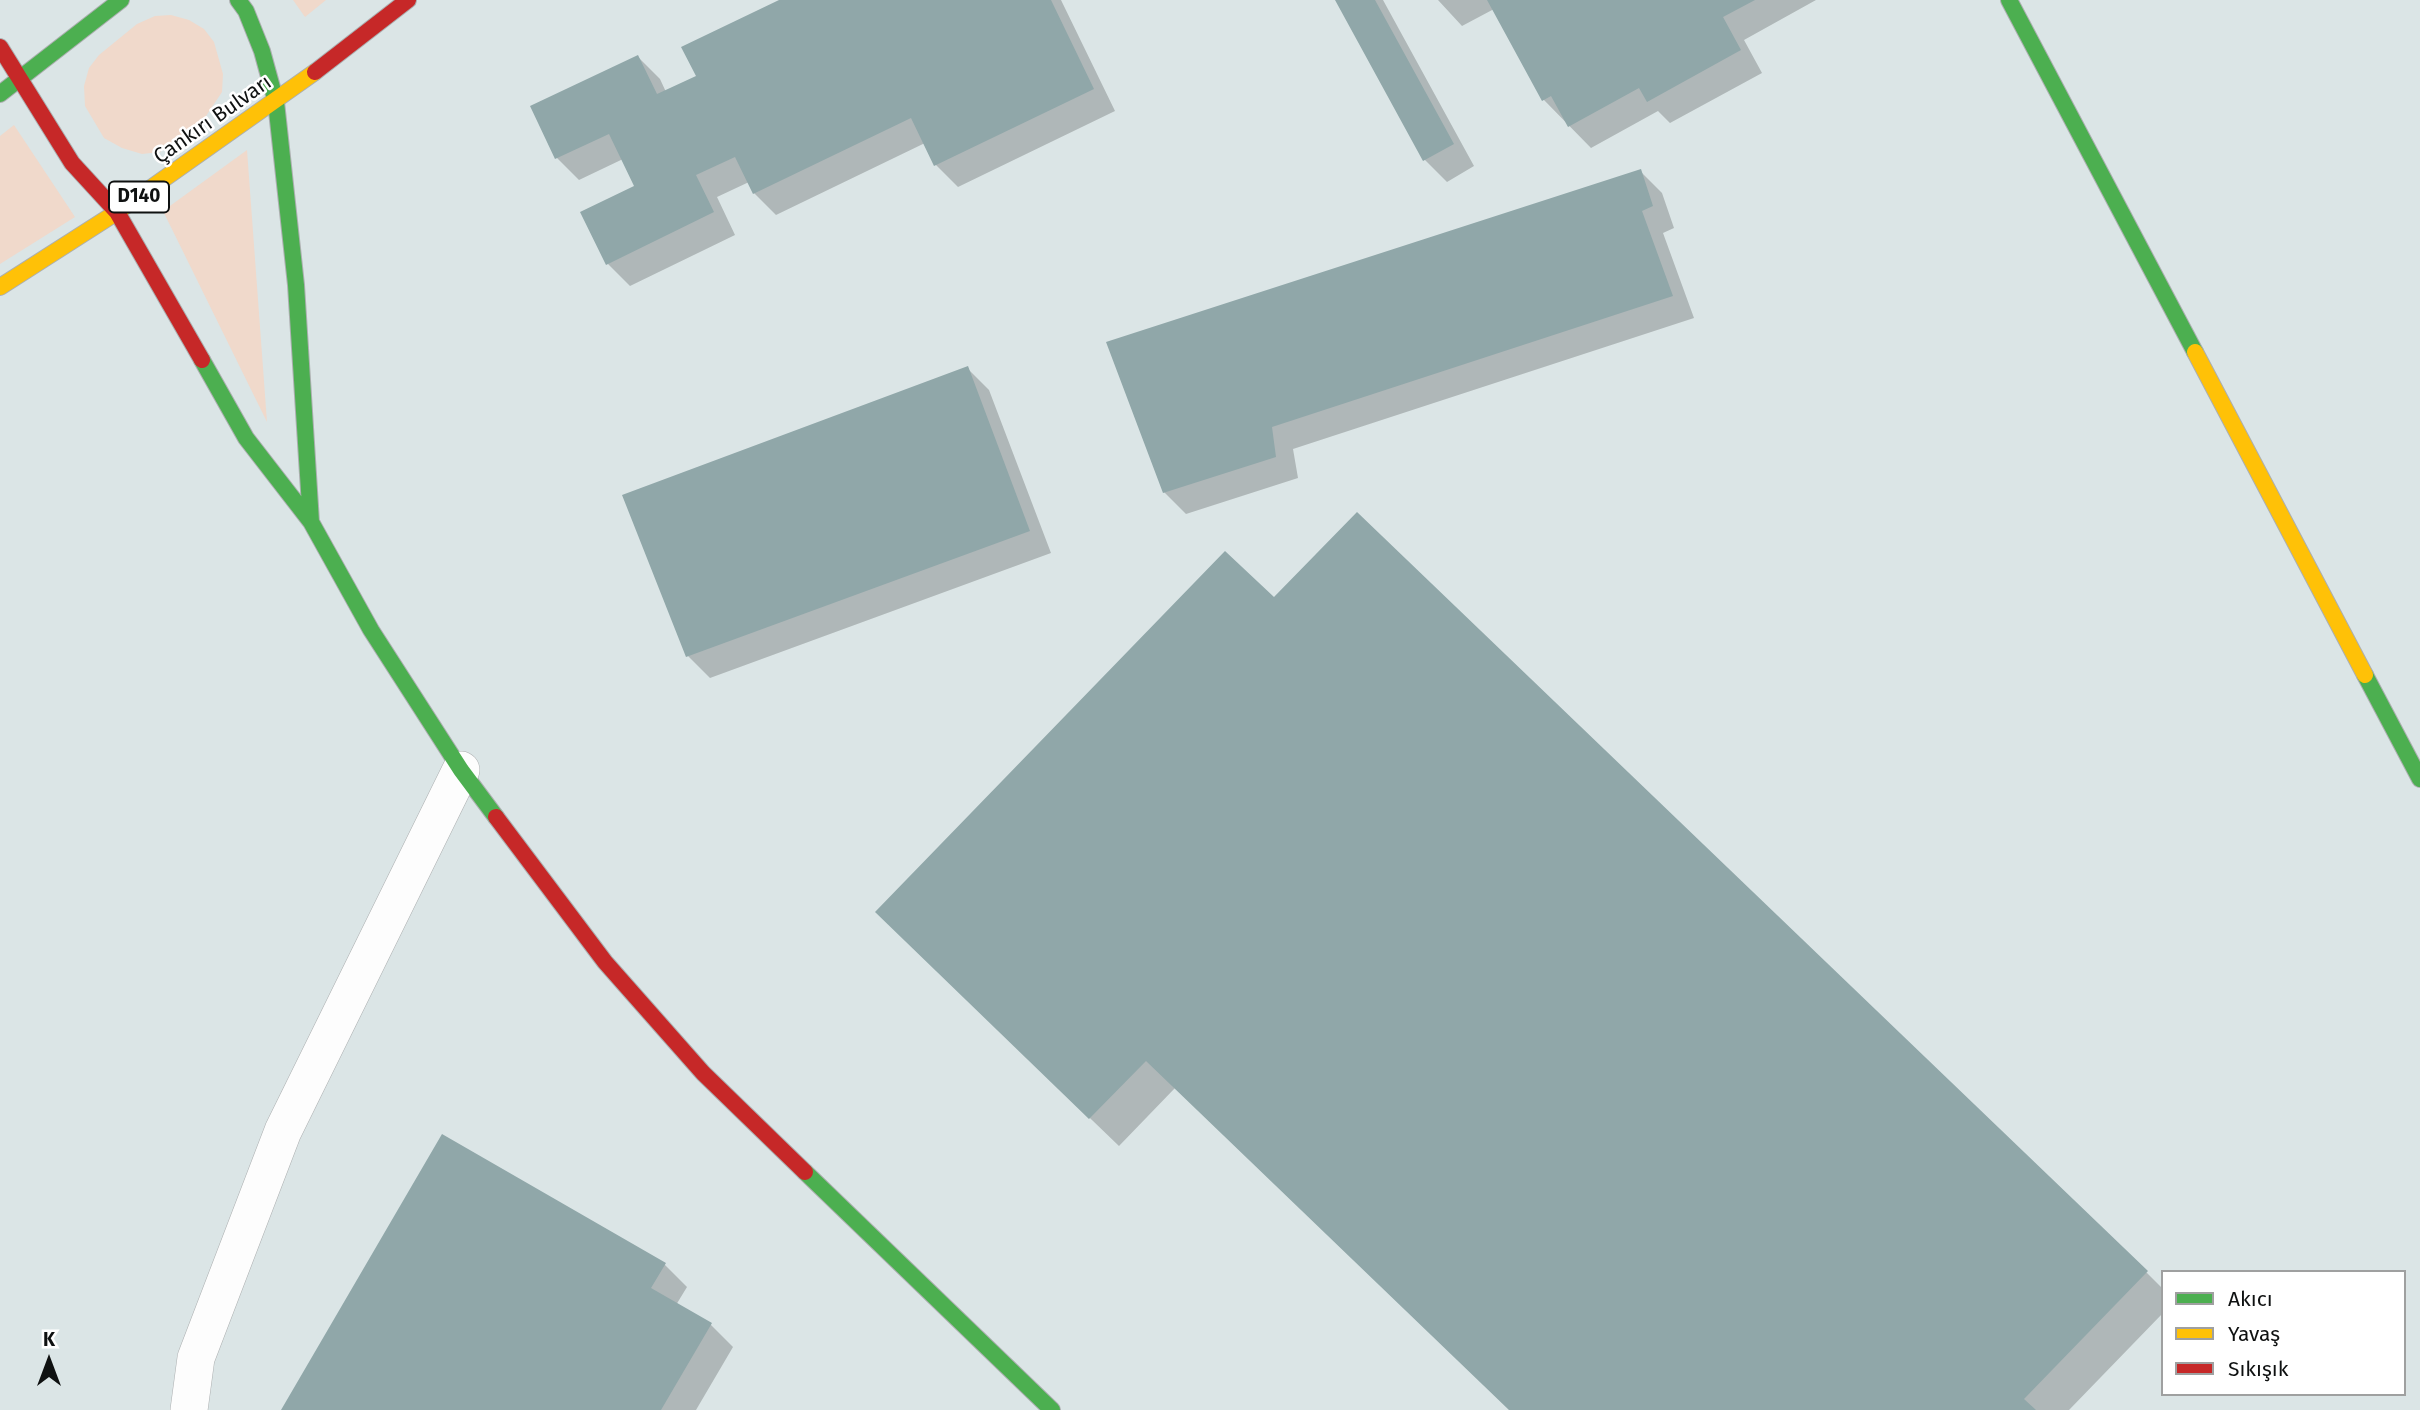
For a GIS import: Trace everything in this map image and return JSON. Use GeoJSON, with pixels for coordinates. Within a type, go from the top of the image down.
{"type":"FeatureCollection","features":[{"type":"Feature","properties":{"kind":"main road"},"geometry":{"type":"LineString","coordinates":[[0,94],[121,0]]}},
{"type":"Feature","properties":{"kind":"main road"},"geometry":{"type":"LineString","coordinates":[[238,0],[262,51],[276,102],[296,285],[311,522]]}},
{"type":"Feature","properties":{"kind":"main road","name":"Çankırı Bulvarı"},"geometry":{"type":"LineString","coordinates":[[0,287],[117,212],[276,102],[408,0]]}},
{"type":"Feature","properties":{"kind":"main road"},"geometry":{"type":"LineString","coordinates":[[2009,0],[2420,779]]}},
{"type":"Feature","properties":{"kind":"main road"},"geometry":{"type":"LineString","coordinates":[[0,47],[72,163],[117,212],[246,438],[311,522],[371,630],[461,770],[605,962],[704,1073],[1052,1410]]}},
{"type":"Feature","properties":{"kind":"street"},"geometry":{"type":"LineString","coordinates":[[189,1410],[196,1357],[283,1131],[461,770]]}},
{"type":"Feature","properties":{"kind":"shaded area"},"geometry":{"type":"Polygon","coordinates":[[[0,0],[2420,0],[2420,1410],[0,1410],[0,0]]]}},
{"type":"Feature","properties":{"kind":"shaded area"},"geometry":{"type":"Polygon","coordinates":[[[293,0],[326,0],[305,17],[293,0]]]}},
{"type":"Feature","properties":{"kind":"shaded area"},"geometry":{"type":"Polygon","coordinates":[[[171,15],[189,20],[204,29],[214,42],[223,74],[222,92],[204,119],[160,152],[142,154],[122,148],[104,138],[85,106],[84,86],[89,68],[99,55],[137,24],[155,16],[171,15]]]}},
{"type":"Feature","properties":{"kind":"shaded area"},"geometry":{"type":"Polygon","coordinates":[[[14,125],[75,217],[0,264],[0,136],[14,125]]]}},
{"type":"Feature","properties":{"kind":"shaded area"},"geometry":{"type":"Polygon","coordinates":[[[247,150],[267,422],[163,211],[247,150]]]}},
{"type":"Feature","properties":{"kind":"building"},"geometry":{"type":"Polygon","coordinates":[[[779,0],[1051,0],[1094,89],[934,166],[911,118],[753,194],[735,157],[696,175],[714,212],[606,265],[580,212],[634,186],[609,134],[555,159],[530,106],[638,55],[657,94],[696,76],[681,47],[779,0]]]}},
{"type":"Feature","properties":{"kind":"building"},"geometry":{"type":"Polygon","coordinates":[[[1335,0],[1375,0],[1454,144],[1423,161],[1335,0]]]}},
{"type":"Feature","properties":{"kind":"building"},"geometry":{"type":"Polygon","coordinates":[[[1487,0],[1755,0],[1723,17],[1741,50],[1647,102],[1639,88],[1568,127],[1551,96],[1542,101],[1487,0]]]}},
{"type":"Feature","properties":{"kind":"building"},"geometry":{"type":"Polygon","coordinates":[[[1641,169],[1653,206],[1642,211],[1673,296],[1272,427],[1276,457],[1163,493],[1106,342],[1641,169]]]}},
{"type":"Feature","properties":{"kind":"building"},"geometry":{"type":"Polygon","coordinates":[[[968,366],[1030,531],[686,657],[622,495],[968,366]]]}},
{"type":"Feature","properties":{"kind":"building"},"geometry":{"type":"Polygon","coordinates":[[[1357,512],[2148,1271],[2024,1399],[2036,1410],[1509,1410],[1146,1061],[1089,1119],[875,912],[1225,551],[1274,597],[1357,512]]]}},
{"type":"Feature","properties":{"kind":"building"},"geometry":{"type":"Polygon","coordinates":[[[442,1134],[666,1263],[651,1288],[712,1323],[661,1410],[281,1410],[442,1134]]]}},
{"type":"Feature","properties":{"kind":"traffic: fast"},"geometry":{"type":"LineString","coordinates":[[0,94],[121,0]]}},
{"type":"Feature","properties":{"kind":"traffic: fast"},"geometry":{"type":"LineString","coordinates":[[238,0],[246,11],[262,51],[276,102],[296,285],[311,522]]}},
{"type":"Feature","properties":{"kind":"traffic: fast"},"geometry":{"type":"LineString","coordinates":[[2009,0],[2195,352]]}},
{"type":"Feature","properties":{"kind":"traffic: fast"},"geometry":{"type":"LineString","coordinates":[[202,360],[246,438],[311,522],[371,630],[461,770],[496,817]]}},
{"type":"Feature","properties":{"kind":"traffic: fast"},"geometry":{"type":"LineString","coordinates":[[2365,675],[2420,779]]}},
{"type":"Feature","properties":{"kind":"traffic: fast"},"geometry":{"type":"LineString","coordinates":[[805,1172],[1052,1410]]}},
{"type":"Feature","properties":{"kind":"traffic: slow"},"geometry":{"type":"LineString","coordinates":[[0,287],[117,212],[315,72]]}},
{"type":"Feature","properties":{"kind":"traffic: slow"},"geometry":{"type":"LineString","coordinates":[[2195,352],[2365,675]]}},
{"type":"Feature","properties":{"kind":"traffic: jam"},"geometry":{"type":"LineString","coordinates":[[315,72],[408,0]]}},
{"type":"Feature","properties":{"kind":"traffic: jam"},"geometry":{"type":"LineString","coordinates":[[0,47],[72,163],[117,212],[202,360]]}},
{"type":"Feature","properties":{"kind":"traffic: jam"},"geometry":{"type":"LineString","coordinates":[[496,817],[605,962],[703,1073],[805,1172]]}}]}
